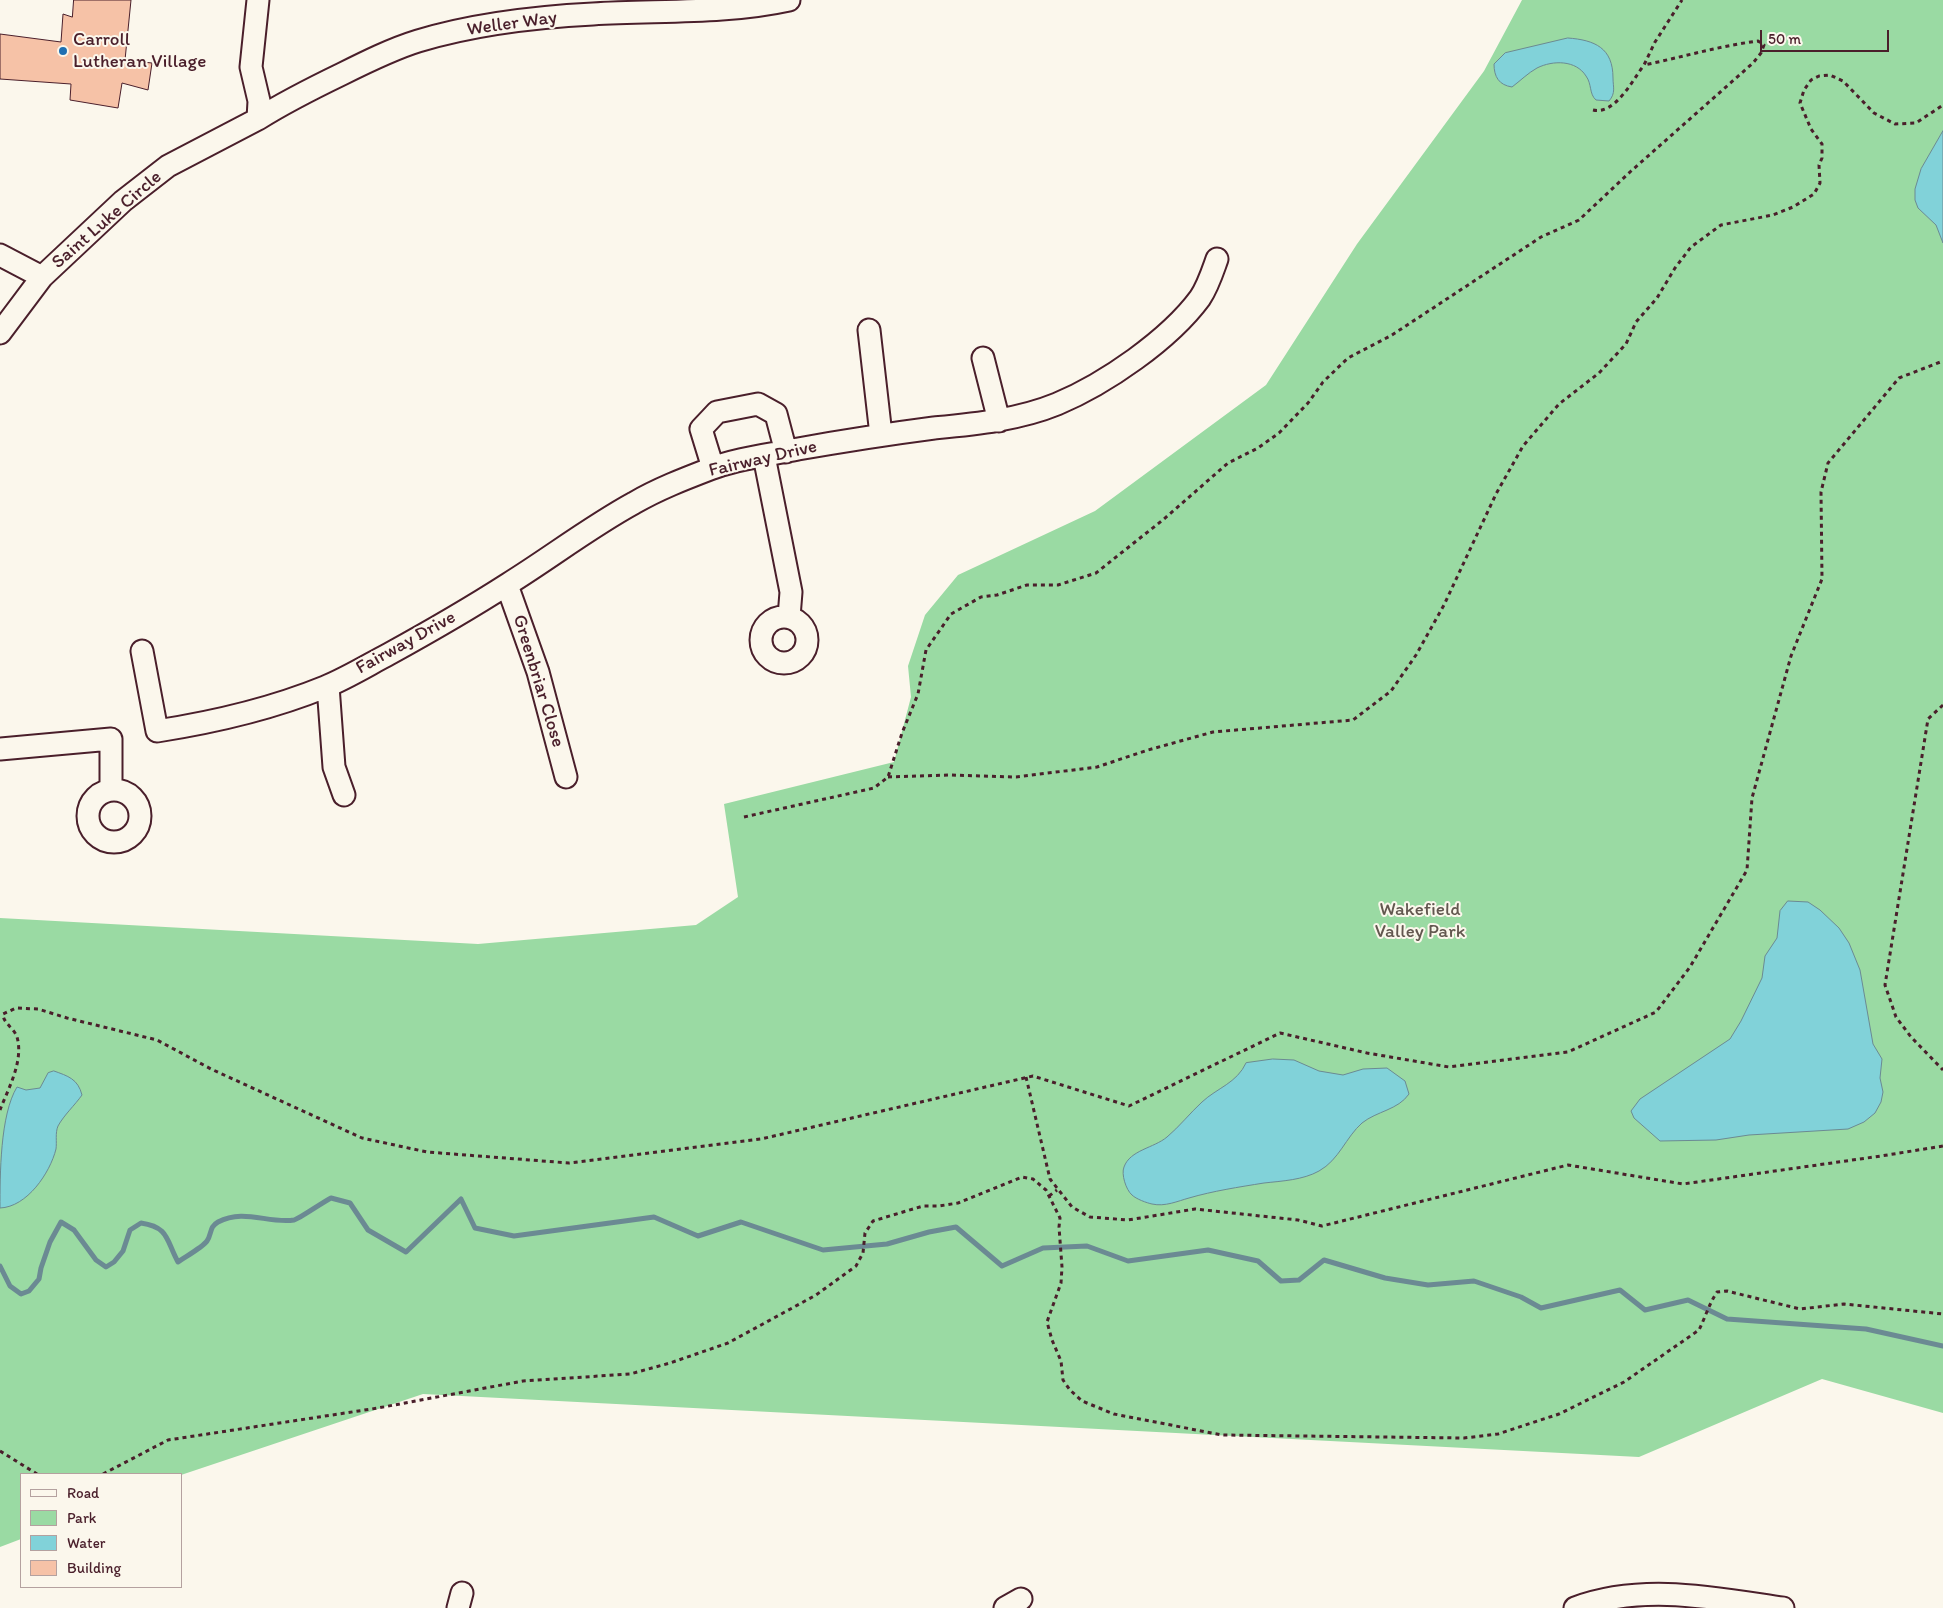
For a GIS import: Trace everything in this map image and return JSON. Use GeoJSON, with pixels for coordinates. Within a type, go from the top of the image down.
{"type":"FeatureCollection","features":[{"type":"Feature","properties":{"kind":"street"},"geometry":{"type":"LineString","coordinates":[[258,0],[251,66],[259,100],[258,118]]}},
{"type":"Feature","properties":{"kind":"street","name":"Weller Way"},"geometry":{"type":"LineString","coordinates":[[258,118],[372,59],[417,42],[448,33],[590,7],[648,6],[724,10],[786,0]]}},
{"type":"Feature","properties":{"kind":"street","name":"Saint Luke Circle"},"geometry":{"type":"LineString","coordinates":[[0,333],[42,277],[123,201],[168,166],[258,118]]}},
{"type":"Feature","properties":{"kind":"street"},"geometry":{"type":"LineString","coordinates":[[0,255],[42,277]]}},
{"type":"Feature","properties":{"kind":"street","name":"Fairway Drive"},"geometry":{"type":"LineString","coordinates":[[142,651],[158,731],[203,724],[249,712],[328,686],[416,639],[507,585],[632,504],[664,487],[713,468],[764,456],[881,435],[999,421],[1048,408],[1074,397],[1101,382],[1159,339],[1200,298],[1217,259]]}},
{"type":"Feature","properties":{"kind":"street"},"geometry":{"type":"LineString","coordinates":[[869,330],[881,435]]}},
{"type":"Feature","properties":{"kind":"street"},"geometry":{"type":"LineString","coordinates":[[983,358],[999,421]]}},
{"type":"Feature","properties":{"kind":"street"},"geometry":{"type":"LineString","coordinates":[[713,468],[701,429],[717,412],[758,404],[776,414],[786,452]]}},
{"type":"Feature","properties":{"kind":"street"},"geometry":{"type":"LineString","coordinates":[[764,456],[792,592],[789,618]]}},
{"type":"Feature","properties":{"kind":"street","name":"Greenbriar Close"},"geometry":{"type":"LineString","coordinates":[[507,585],[538,672],[566,777]]}},
{"type":"Feature","properties":{"kind":"street"},"geometry":{"type":"LineString","coordinates":[[328,686],[334,767],[344,795]]}},
{"type":"Feature","properties":{"kind":"street"},"geometry":{"type":"LineString","coordinates":[[0,749],[110,740],[111,790]]}},
{"type":"Feature","properties":{"kind":"street"},"geometry":{"type":"LineString","coordinates":[[1575,1608],[1599,1600],[1636,1594],[1661,1594],[1783,1608]]}},
{"type":"Feature","properties":{"kind":"path"},"geometry":{"type":"LineString","coordinates":[[1592,110],[1599,111],[1610,107],[1620,98],[1644,66],[1655,42],[1682,0]]}},
{"type":"Feature","properties":{"kind":"path"},"geometry":{"type":"LineString","coordinates":[[744,817],[874,788],[888,777],[902,733],[918,694],[926,650],[951,614],[981,597],[997,595],[1027,585],[1058,586],[1096,573],[1164,519],[1228,463],[1258,448],[1279,433],[1308,403],[1323,382],[1348,358],[1392,335],[1541,237],[1579,220],[1753,63],[1761,53],[1764,45],[1758,41],[1725,45],[1644,66]]}},
{"type":"Feature","properties":{"kind":"path"},"geometry":{"type":"LineString","coordinates":[[888,777],[950,775],[1016,776],[1097,767],[1148,750],[1213,732],[1353,720],[1392,691],[1416,655],[1444,605],[1496,494],[1523,446],[1559,404],[1599,373],[1626,344],[1636,322],[1657,298],[1675,268],[1691,247],[1721,225],[1773,215],[1793,207],[1814,194],[1820,183],[1819,164],[1822,158],[1822,144],[1808,123],[1800,103],[1804,90],[1811,80],[1819,76],[1830,75],[1843,81],[1874,113],[1895,124],[1916,124],[1943,105]]}},
{"type":"Feature","properties":{"kind":"path"},"geometry":{"type":"LineString","coordinates":[[0,1110],[13,1077],[18,1056],[16,1037],[3,1019],[3,1014],[16,1008],[38,1009],[157,1040],[211,1069],[362,1138],[427,1152],[569,1163],[761,1139],[1032,1076],[1129,1106],[1280,1033],[1367,1053],[1448,1067],[1568,1052],[1656,1012],[1690,966],[1748,870],[1752,798],[1791,656],[1822,579],[1821,492],[1828,462],[1899,378],[1943,361]]}},
{"type":"Feature","properties":{"kind":"path"},"geometry":{"type":"LineString","coordinates":[[1943,705],[1928,719],[1885,985],[1896,1017],[1911,1037],[1943,1070]]}},
{"type":"Feature","properties":{"kind":"path"},"geometry":{"type":"LineString","coordinates":[[1026,1077],[1050,1179],[1057,1190],[1072,1207],[1090,1217],[1128,1220],[1195,1209],[1298,1220],[1322,1226],[1568,1165],[1683,1184],[1943,1146]]}},
{"type":"Feature","properties":{"kind":"path"},"geometry":{"type":"LineString","coordinates":[[106,1473],[168,1440],[378,1408],[523,1381],[630,1374],[728,1343],[816,1295],[856,1266],[863,1253],[865,1234],[873,1221],[923,1206],[958,1203],[1022,1177],[1033,1179],[1046,1190],[1058,1210],[1060,1218],[1061,1283],[1047,1322],[1061,1361],[1063,1380],[1070,1390],[1082,1401],[1114,1414],[1222,1434],[1464,1438],[1498,1434],[1559,1414],[1624,1382],[1699,1330],[1716,1292],[1727,1291],[1800,1309],[1844,1304],[1943,1314]]}},
{"type":"Feature","properties":{"kind":"path"},"geometry":{"type":"LineString","coordinates":[[1049,1196],[1057,1190]]}},
{"type":"Feature","properties":{"kind":"path"},"geometry":{"type":"LineString","coordinates":[[0,1451],[35,1473]]}},
{"type":"Feature","properties":{"kind":"green space","name":"Wakefield Valley Park"},"geometry":{"type":"Polygon","coordinates":[[[1522,0],[1943,0],[1943,1413],[1822,1379],[1639,1457],[423,1394],[182,1475],[182,1473],[20,1473],[20,1539],[0,1547],[0,918],[478,944],[696,925],[738,897],[724,804],[894,762],[911,697],[908,666],[925,615],[958,575],[1095,511],[1266,385],[1357,244],[1484,71],[1522,0]]]}},
{"type":"Feature","properties":{"kind":"water"},"geometry":{"type":"Polygon","coordinates":[[[1568,38],[1594,44],[1601,48],[1610,59],[1613,93],[1609,101],[1596,100],[1592,95],[1586,76],[1582,71],[1570,64],[1543,65],[1530,72],[1512,87],[1498,80],[1494,64],[1505,53],[1568,38]]]}},
{"type":"Feature","properties":{"kind":"water"},"geometry":{"type":"Polygon","coordinates":[[[1943,131],[1943,243],[1936,225],[1918,208],[1915,200],[1915,189],[1921,169],[1943,131]]]}},
{"type":"Feature","properties":{"kind":"water"},"geometry":{"type":"Polygon","coordinates":[[[1788,901],[1808,902],[1820,910],[1839,928],[1849,943],[1860,970],[1873,1044],[1882,1059],[1880,1078],[1883,1092],[1881,1102],[1875,1113],[1864,1122],[1848,1129],[1749,1135],[1716,1140],[1660,1141],[1634,1118],[1631,1111],[1640,1099],[1730,1039],[1762,978],[1765,956],[1777,938],[1780,911],[1788,901]]]}},
{"type":"Feature","properties":{"kind":"water"},"geometry":{"type":"Polygon","coordinates":[[[1273,1059],[1294,1060],[1319,1071],[1343,1075],[1363,1069],[1387,1068],[1405,1081],[1409,1094],[1399,1104],[1362,1123],[1332,1161],[1313,1174],[1292,1180],[1217,1191],[1167,1204],[1157,1205],[1150,1203],[1130,1193],[1123,1174],[1124,1167],[1131,1157],[1167,1137],[1202,1102],[1237,1076],[1246,1063],[1273,1059]]]}},
{"type":"Feature","properties":{"kind":"water"},"geometry":{"type":"Polygon","coordinates":[[[54,1071],[75,1082],[82,1095],[58,1126],[56,1149],[43,1178],[19,1202],[0,1208],[2,1146],[11,1099],[17,1087],[26,1090],[40,1088],[48,1073],[54,1071]]]}},
{"type":"Feature","properties":{"kind":"building","name":"Carroll Lutheran Village"},"geometry":{"type":"Polygon","coordinates":[[[74,0],[131,0],[125,60],[152,63],[148,90],[122,83],[118,108],[70,100],[71,84],[0,79],[0,34],[61,42],[63,14],[72,17],[74,0]]]}},
{"type":"Feature","properties":{"kind":"waterway"},"geometry":{"type":"LineString","coordinates":[[0,1266],[10,1286],[21,1294],[29,1291],[39,1279],[50,1242],[61,1222],[74,1230],[96,1260],[106,1267],[114,1262],[123,1251],[130,1230],[141,1223],[162,1231],[178,1262],[205,1243],[213,1226],[218,1222],[237,1216],[284,1221],[294,1220],[331,1198],[350,1203],[368,1230],[406,1252],[461,1199],[475,1228],[514,1236],[654,1217],[698,1236],[741,1222],[823,1250],[887,1244],[929,1232],[956,1227],[1002,1266],[1043,1248],[1087,1246],[1128,1261],[1208,1250],[1258,1261],[1281,1281],[1299,1280],[1324,1260],[1385,1278],[1428,1285],[1474,1281],[1521,1297],[1541,1308],[1620,1290],[1645,1310],[1688,1300],[1727,1319],[1866,1329],[1943,1346]]}},
{"type":"Feature","properties":{"kind":"place","name":"Carroll Lutheran Village"},"geometry":{"type":"Point","coordinates":[63,51]}}]}
